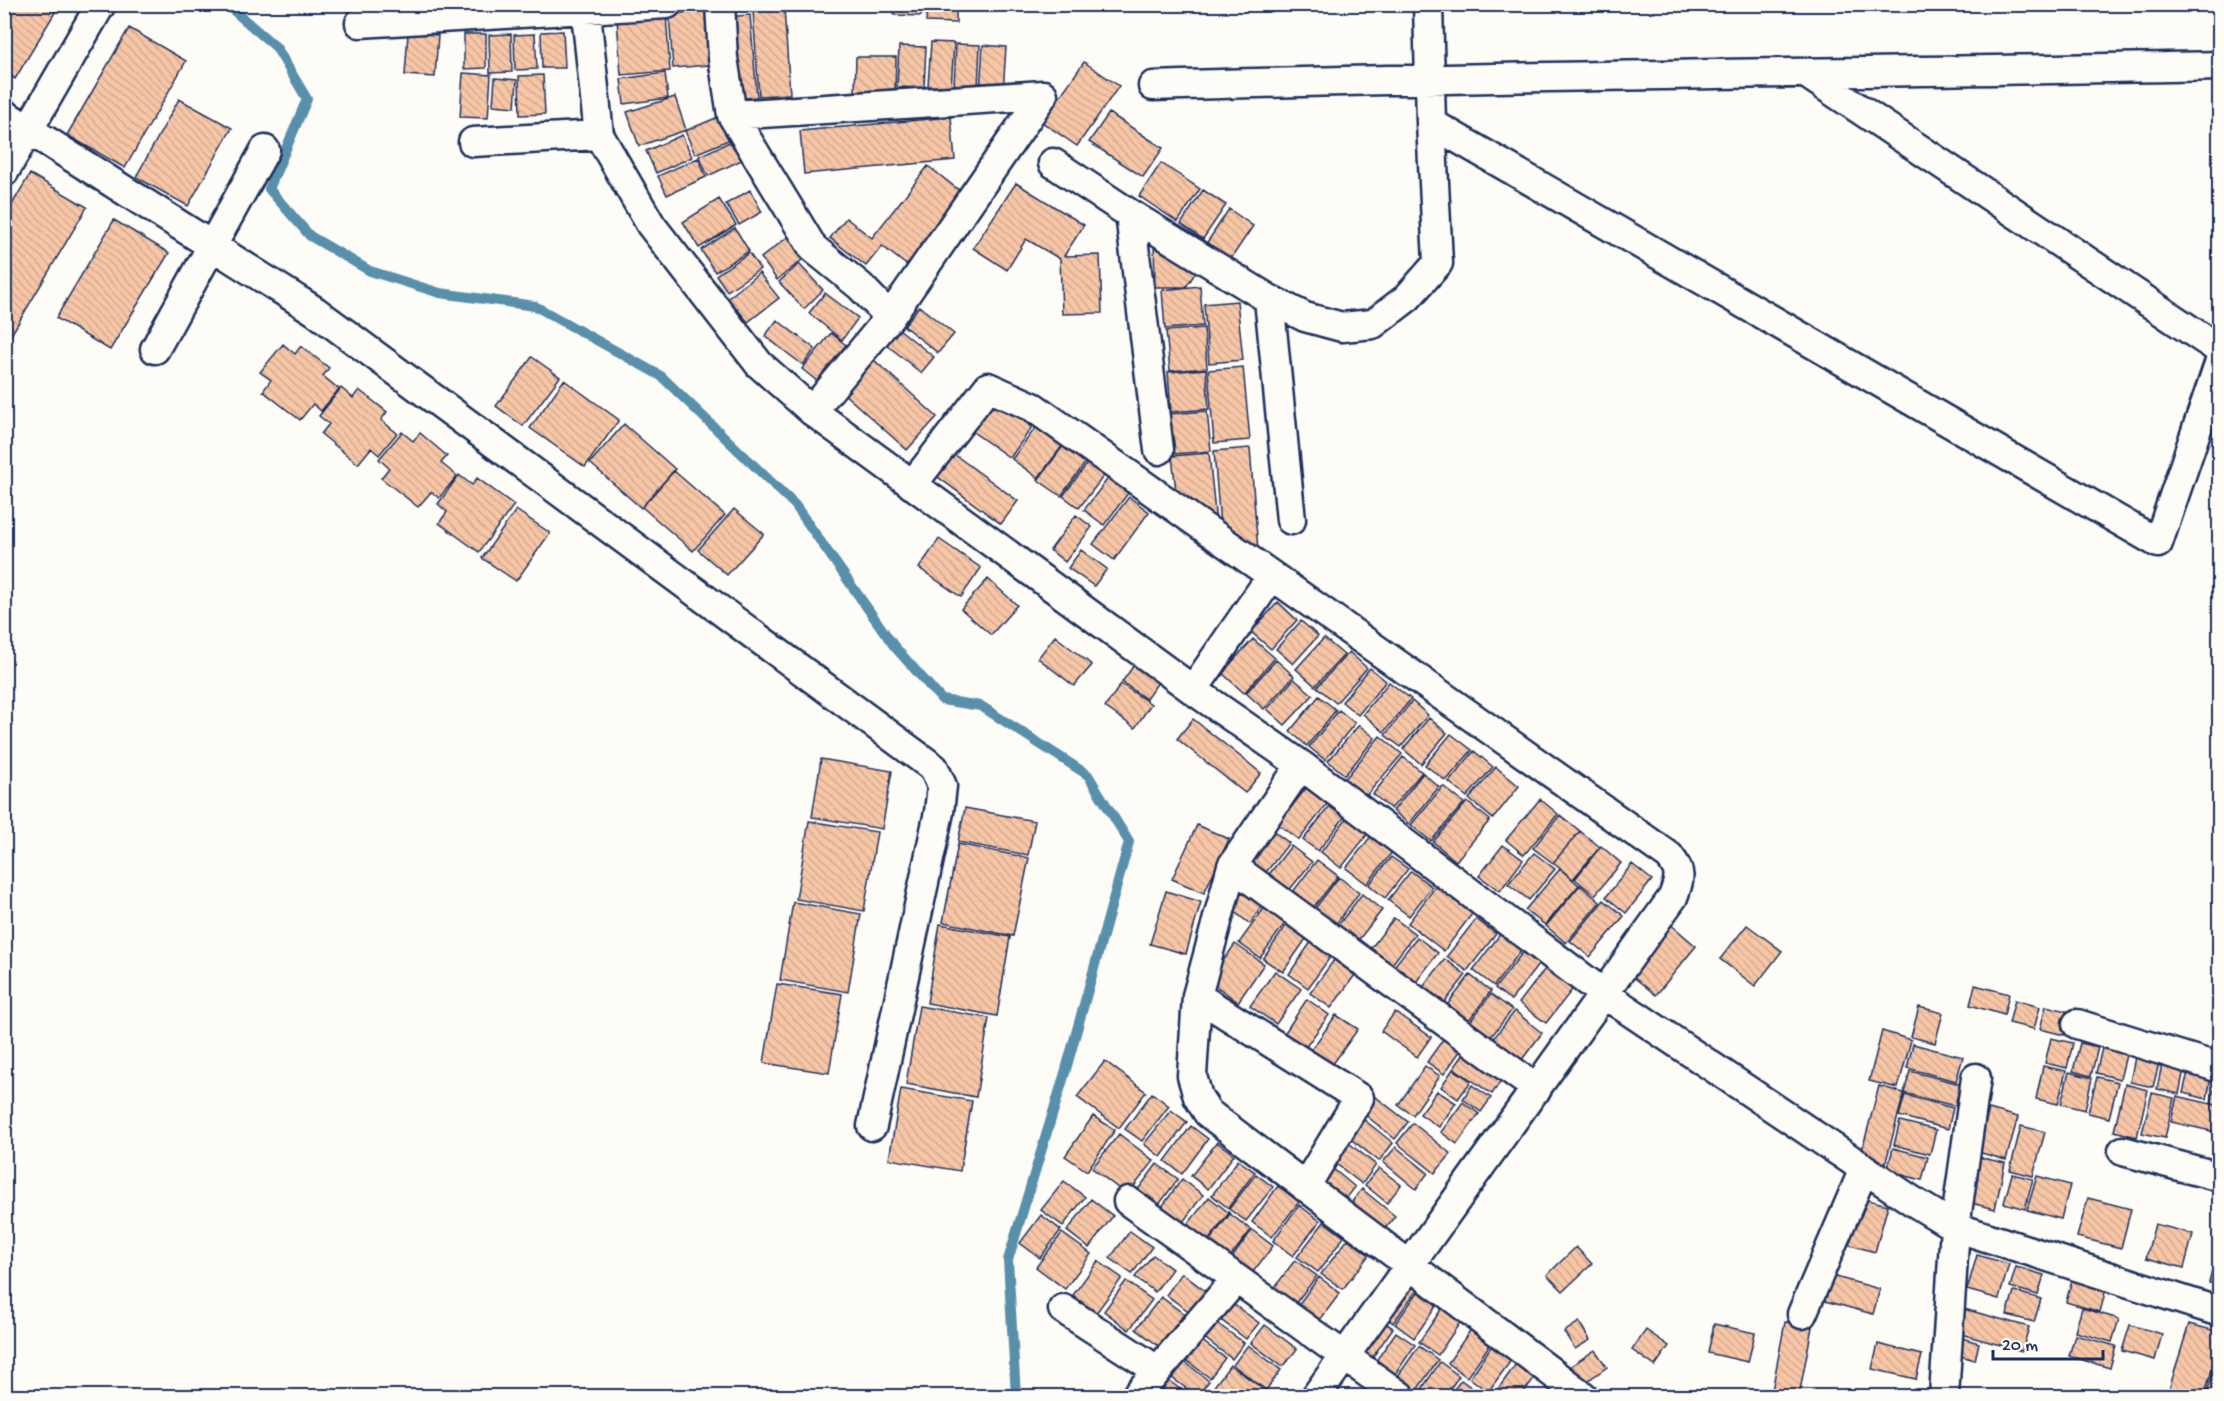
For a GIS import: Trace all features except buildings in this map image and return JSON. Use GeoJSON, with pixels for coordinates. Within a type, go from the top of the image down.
{"type":"FeatureCollection","features":[{"type":"Feature","properties":{"kind":"street"},"geometry":{"type":"LineString","coordinates":[[4,172],[101,4]]}},
{"type":"Feature","properties":{"kind":"street"},"geometry":{"type":"LineString","coordinates":[[360,23],[667,4]]}},
{"type":"Feature","properties":{"kind":"street"},"geometry":{"type":"LineString","coordinates":[[720,4],[723,58],[732,115],[813,248],[860,286],[890,317]]}},
{"type":"Feature","properties":{"kind":"street"},"geometry":{"type":"LineString","coordinates":[[1053,163],[1130,214],[1269,299],[1305,317],[1342,327],[1373,324],[1407,298],[1438,263],[1428,4]]}},
{"type":"Feature","properties":{"kind":"street"},"geometry":{"type":"LineString","coordinates":[[585,8],[599,135],[651,225],[759,364],[812,411],[1193,690],[1301,765],[1604,994],[1955,1227],[2220,1312]]}},
{"type":"Feature","properties":{"kind":"street"},"geometry":{"type":"LineString","coordinates":[[1153,86],[1431,78],[2220,66]]}},
{"type":"Feature","properties":{"kind":"street"},"geometry":{"type":"LineString","coordinates":[[1807,74],[2220,350]]}},
{"type":"Feature","properties":{"kind":"street"},"geometry":{"type":"LineString","coordinates":[[732,115],[1042,95],[890,317],[812,411]]}},
{"type":"Feature","properties":{"kind":"street"},"geometry":{"type":"LineString","coordinates":[[4,114],[315,311],[934,768],[942,786],[939,812],[872,1126]]}},
{"type":"Feature","properties":{"kind":"street"},"geometry":{"type":"LineString","coordinates":[[1431,123],[2158,543],[2220,361]]}},
{"type":"Feature","properties":{"kind":"street"},"geometry":{"type":"LineString","coordinates":[[473,142],[599,135]]}},
{"type":"Feature","properties":{"kind":"street"},"geometry":{"type":"LineString","coordinates":[[155,349],[265,150]]}},
{"type":"Feature","properties":{"kind":"street"},"geometry":{"type":"LineString","coordinates":[[1130,214],[1159,450]]}},
{"type":"Feature","properties":{"kind":"street"},"geometry":{"type":"LineString","coordinates":[[1269,299],[1291,520]]}},
{"type":"Feature","properties":{"kind":"street"},"geometry":{"type":"LineString","coordinates":[[912,485],[988,387],[1033,407],[1669,856],[1677,866],[1679,879],[1673,897],[1316,1396]]}},
{"type":"Feature","properties":{"kind":"street"},"geometry":{"type":"LineString","coordinates":[[1193,690],[1271,577]]}},
{"type":"Feature","properties":{"kind":"street"},"geometry":{"type":"LineString","coordinates":[[1301,765],[1232,866],[1197,996],[1192,1076],[1198,1097],[1208,1113],[1583,1396]]}},
{"type":"Feature","properties":{"kind":"street"},"geometry":{"type":"LineString","coordinates":[[1232,866],[1537,1089]]}},
{"type":"Feature","properties":{"kind":"street"},"geometry":{"type":"LineString","coordinates":[[1197,996],[1359,1098],[1305,1187]]}},
{"type":"Feature","properties":{"kind":"street"},"geometry":{"type":"LineString","coordinates":[[2077,1024],[2220,1068]]}},
{"type":"Feature","properties":{"kind":"street"},"geometry":{"type":"LineString","coordinates":[[1944,1396],[1955,1227],[1976,1078]]}},
{"type":"Feature","properties":{"kind":"street"},"geometry":{"type":"LineString","coordinates":[[2123,1151],[2220,1177]]}},
{"type":"Feature","properties":{"kind":"street"},"geometry":{"type":"LineString","coordinates":[[1802,1314],[1864,1168]]}},
{"type":"Feature","properties":{"kind":"street"},"geometry":{"type":"LineString","coordinates":[[1128,1201],[1400,1396]]}},
{"type":"Feature","properties":{"kind":"street"},"geometry":{"type":"LineString","coordinates":[[1136,1396],[1236,1279]]}},
{"type":"Feature","properties":{"kind":"street"},"geometry":{"type":"LineString","coordinates":[[1063,1309],[1157,1370]]}},
{"type":"Feature","properties":{"kind":"waterway"},"geometry":{"type":"LineString","coordinates":[[226,4],[276,47],[307,99],[269,189],[310,236],[370,271],[440,293],[535,306],[661,376],[795,505],[894,646],[942,700],[981,706],[1088,775],[1129,842],[1065,1073],[1008,1260],[1016,1396]]}}]}
